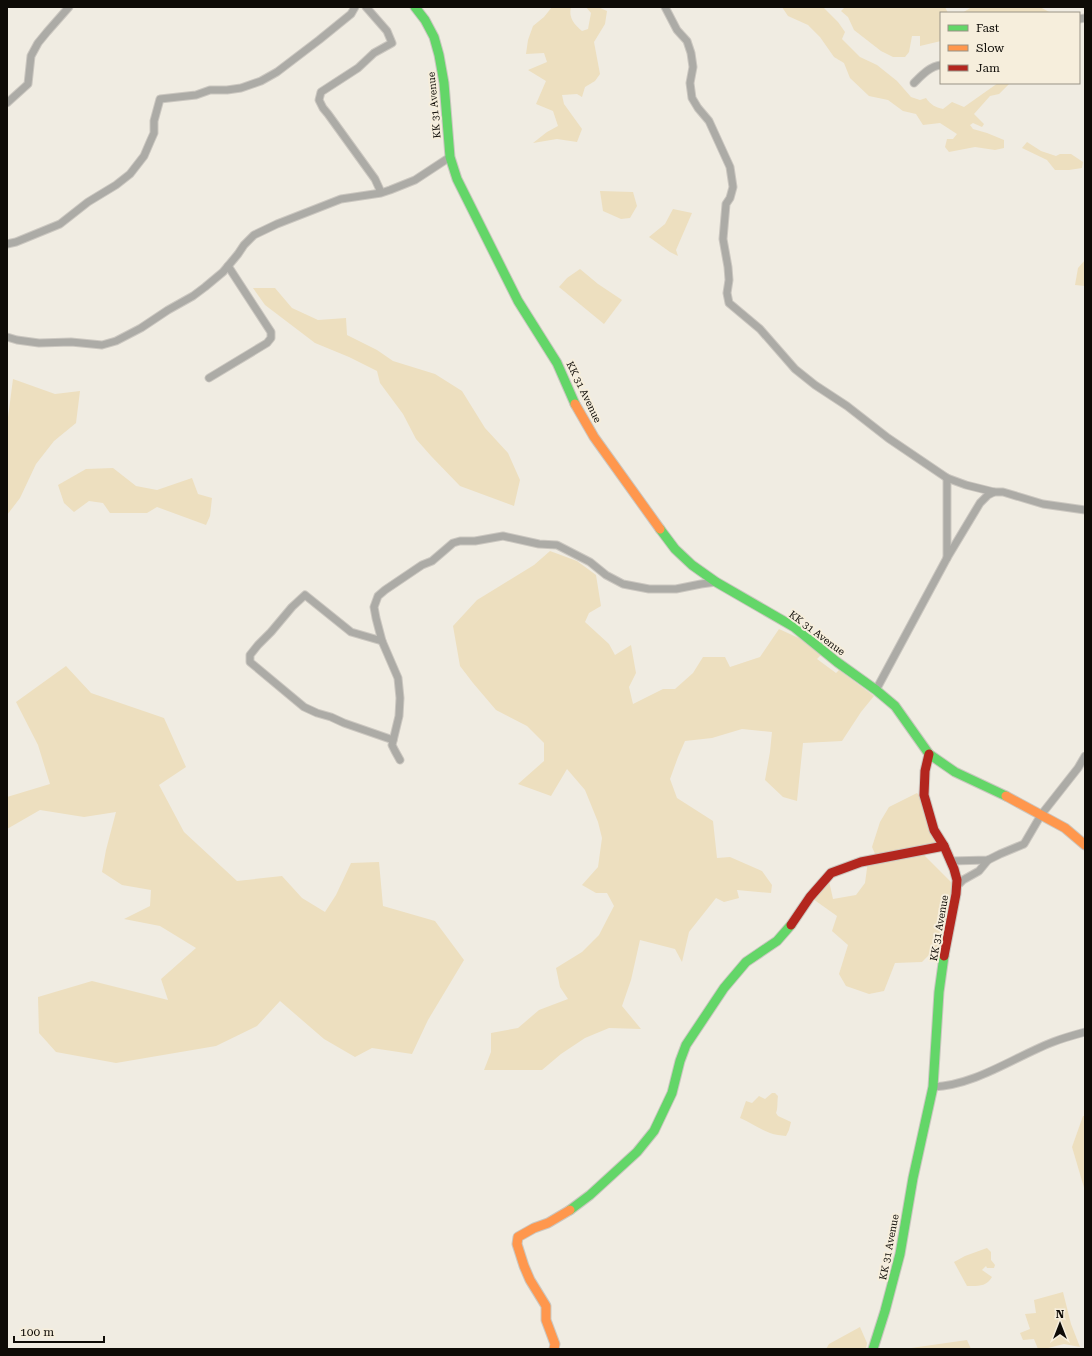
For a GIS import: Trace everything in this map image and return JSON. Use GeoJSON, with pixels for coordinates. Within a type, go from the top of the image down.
{"type":"FeatureCollection","features":[{"type":"Feature","properties":{"kind":"street"},"geometry":{"type":"LineString","coordinates":[[7,103],[28,84],[31,56],[38,43],[69,7]]}},
{"type":"Feature","properties":{"kind":"street"},"geometry":{"type":"LineString","coordinates":[[7,244],[16,242],[60,224],[83,206],[116,185],[130,174],[144,156],[154,132],[154,121],[160,99],[196,95],[210,90],[241,88],[261,81],[277,72],[319,40],[351,14],[355,7]]}},
{"type":"Feature","properties":{"kind":"street"},"geometry":{"type":"LineString","coordinates":[[366,7],[387,31],[392,43],[374,53],[358,68],[321,92],[319,100],[323,108],[375,179],[380,190]]}},
{"type":"Feature","properties":{"kind":"street","name":"KK 31 Avenue"},"geometry":{"type":"LineString","coordinates":[[415,7],[425,20],[434,38],[439,55],[444,83],[450,157],[457,179],[518,301],[557,363],[577,408],[594,437],[675,549],[692,565],[716,582],[794,627],[837,662],[876,690],[895,706],[929,754],[925,772],[924,795],[934,830],[944,846],[954,869],[957,886],[939,992],[933,1087],[913,1178],[900,1254],[873,1349]]}},
{"type":"Feature","properties":{"kind":"street"},"geometry":{"type":"LineString","coordinates":[[665,7],[677,30],[687,41],[691,53],[693,67],[690,83],[692,98],[698,108],[710,121],[730,167],[733,187],[730,198],[726,204],[723,239],[728,266],[729,280],[727,293],[729,303],[760,329],[795,369],[815,385],[847,406],[888,438],[947,478],[966,485],[994,492],[1003,492],[1044,504],[1085,510]]}},
{"type":"Feature","properties":{"kind":"street"},"geometry":{"type":"LineString","coordinates":[[914,83],[925,72],[940,65]]}},
{"type":"Feature","properties":{"kind":"street"},"geometry":{"type":"LineString","coordinates":[[7,337],[39,343],[71,342],[102,345],[108,344],[133,333],[168,310],[193,296],[215,279],[228,266],[244,245],[254,235],[277,224],[341,199],[381,193],[390,190],[415,180],[450,157]]}},
{"type":"Feature","properties":{"kind":"street"},"geometry":{"type":"LineString","coordinates":[[209,378],[267,343],[271,338],[271,332],[228,266]]}},
{"type":"Feature","properties":{"kind":"street"},"geometry":{"type":"LineString","coordinates":[[947,478],[947,558]]}},
{"type":"Feature","properties":{"kind":"street"},"geometry":{"type":"LineString","coordinates":[[876,690],[947,558],[980,503],[988,495],[994,492]]}},
{"type":"Feature","properties":{"kind":"street"},"geometry":{"type":"LineString","coordinates":[[400,760],[392,745],[399,716],[400,698],[398,678],[382,641],[374,607],[378,596],[384,590],[422,565],[432,561],[453,543],[503,536],[539,544],[557,545],[590,562],[606,575],[623,584],[649,589],[676,589],[716,582]]}},
{"type":"Feature","properties":{"kind":"street"},"geometry":{"type":"LineString","coordinates":[[382,641],[351,632],[305,595],[292,607],[258,645],[250,655],[250,662],[304,707],[316,713],[393,740]]}},
{"type":"Feature","properties":{"kind":"street"},"geometry":{"type":"LineString","coordinates":[[929,754],[955,772],[1041,814],[1065,828],[1085,845]]}},
{"type":"Feature","properties":{"kind":"street"},"geometry":{"type":"LineString","coordinates":[[957,886],[963,880],[979,871],[988,860],[1024,844],[1041,814],[1078,768],[1085,756]]}},
{"type":"Feature","properties":{"kind":"street"},"geometry":{"type":"LineString","coordinates":[[554,1349],[555,1344],[546,1320],[546,1306],[530,1280],[524,1266],[517,1244],[518,1237],[577,1205],[637,1152],[654,1131],[664,1114],[672,1093],[680,1061],[686,1045],[724,988],[746,962],[777,941],[784,934],[825,878],[831,873],[861,862],[944,846]]}},
{"type":"Feature","properties":{"kind":"street"},"geometry":{"type":"LineString","coordinates":[[951,861],[988,860]]}},
{"type":"Feature","properties":{"kind":"street"},"geometry":{"type":"LineString","coordinates":[[933,1087],[961,1082],[1053,1042],[1085,1032]]}},
{"type":"Feature","properties":{"kind":"shaded area"},"geometry":{"type":"Polygon","coordinates":[[[552,7],[571,7],[571,18],[582,31],[588,29],[591,13],[586,7],[598,7],[607,11],[605,24],[594,42],[600,74],[595,81],[585,87],[582,97],[577,94],[562,95],[564,104],[582,129],[577,142],[557,139],[533,143],[547,132],[558,126],[553,111],[536,104],[546,81],[528,70],[547,62],[544,53],[526,54],[528,40],[533,26],[544,17],[552,7]]]}},
{"type":"Feature","properties":{"kind":"shaded area"},"geometry":{"type":"Polygon","coordinates":[[[782,7],[823,7],[838,22],[845,32],[842,39],[860,57],[877,65],[897,81],[911,97],[920,100],[926,98],[931,104],[943,109],[952,102],[964,107],[997,84],[1009,84],[999,94],[990,96],[974,114],[984,124],[982,127],[973,123],[970,125],[973,129],[1004,140],[1004,148],[995,150],[975,147],[949,152],[945,147],[947,139],[953,139],[957,134],[940,123],[923,125],[916,114],[903,111],[888,100],[869,96],[850,78],[844,63],[834,57],[820,37],[808,25],[788,16],[782,7]]]}},
{"type":"Feature","properties":{"kind":"shaded area"},"geometry":{"type":"Polygon","coordinates":[[[845,7],[945,7],[948,12],[940,12],[940,41],[920,46],[920,36],[912,36],[909,52],[905,57],[893,57],[881,51],[854,30],[848,17],[841,11],[845,7]]]}},
{"type":"Feature","properties":{"kind":"shaded area"},"geometry":{"type":"Polygon","coordinates":[[[972,7],[1040,7],[1049,12],[964,12],[972,7]]]}},
{"type":"Feature","properties":{"kind":"shaded area"},"geometry":{"type":"Polygon","coordinates":[[[1027,142],[1041,151],[1056,156],[1060,154],[1071,154],[1083,162],[1082,168],[1055,170],[1047,160],[1022,148],[1027,142]]]}},
{"type":"Feature","properties":{"kind":"shaded area"},"geometry":{"type":"Polygon","coordinates":[[[600,191],[633,192],[637,206],[630,218],[621,219],[603,211],[600,191]]]}},
{"type":"Feature","properties":{"kind":"shaded area"},"geometry":{"type":"Polygon","coordinates":[[[673,209],[692,213],[676,250],[678,256],[649,237],[665,224],[673,209]]]}},
{"type":"Feature","properties":{"kind":"shaded area"},"geometry":{"type":"Polygon","coordinates":[[[1085,260],[1085,286],[1075,285],[1078,268],[1085,260]]]}},
{"type":"Feature","properties":{"kind":"shaded area"},"geometry":{"type":"Polygon","coordinates":[[[580,269],[598,284],[622,300],[604,324],[559,287],[567,278],[580,269]]]}},
{"type":"Feature","properties":{"kind":"shaded area"},"geometry":{"type":"Polygon","coordinates":[[[253,288],[275,288],[292,308],[318,320],[346,318],[347,335],[377,350],[393,361],[435,374],[462,391],[485,428],[508,453],[520,480],[514,506],[460,486],[416,439],[403,414],[380,383],[377,371],[349,357],[315,343],[265,305],[253,288]]]}},
{"type":"Feature","properties":{"kind":"shaded area"},"geometry":{"type":"Polygon","coordinates":[[[13,379],[55,394],[80,391],[76,423],[54,441],[36,464],[20,498],[7,515],[7,425],[13,379]]]}},
{"type":"Feature","properties":{"kind":"shaded area"},"geometry":{"type":"Polygon","coordinates":[[[113,468],[136,486],[157,490],[192,478],[198,494],[212,498],[210,516],[206,525],[157,507],[147,513],[110,513],[103,503],[89,501],[74,512],[64,503],[58,485],[86,469],[113,468]]]}},
{"type":"Feature","properties":{"kind":"shaded area"},"geometry":{"type":"Polygon","coordinates":[[[550,551],[577,561],[596,575],[601,606],[589,613],[585,622],[609,644],[615,655],[631,645],[636,673],[629,687],[633,704],[663,689],[675,689],[693,673],[703,657],[725,657],[730,667],[760,657],[779,629],[825,651],[817,659],[836,673],[839,670],[874,696],[861,712],[842,741],[803,743],[797,801],[783,797],[765,780],[772,732],[742,729],[712,738],[685,741],[670,779],[677,798],[713,821],[717,858],[730,857],[762,871],[772,885],[771,893],[737,890],[739,898],[724,902],[716,898],[689,932],[682,962],[675,949],[640,940],[631,980],[622,1006],[641,1029],[609,1028],[585,1038],[561,1054],[542,1070],[484,1070],[491,1052],[491,1033],[518,1028],[539,1010],[568,999],[560,987],[556,968],[582,952],[599,935],[614,906],[607,893],[596,893],[582,885],[598,867],[602,838],[598,822],[585,790],[567,769],[551,796],[518,784],[544,761],[544,743],[527,726],[496,710],[460,666],[453,626],[477,600],[534,565],[550,551]]]}},
{"type":"Feature","properties":{"kind":"shaded area"},"geometry":{"type":"Polygon","coordinates":[[[66,666],[91,693],[164,718],[186,767],[159,785],[184,832],[237,881],[282,876],[302,898],[325,912],[336,895],[351,863],[379,862],[383,906],[435,921],[464,960],[428,1020],[412,1054],[372,1048],[355,1057],[324,1039],[280,1001],[257,1026],[216,1046],[116,1063],[56,1052],[39,1033],[38,997],[92,981],[168,1000],[161,979],[196,948],[160,926],[124,919],[150,906],[151,890],[122,885],[102,872],[116,812],[84,817],[40,810],[7,829],[7,797],[50,784],[38,745],[16,702],[66,666]]]}},
{"type":"Feature","properties":{"kind":"shaded area"},"geometry":{"type":"Polygon","coordinates":[[[917,793],[921,797],[926,820],[929,822],[938,846],[876,856],[872,847],[880,822],[889,807],[917,793]]]}},
{"type":"Feature","properties":{"kind":"shaded area"},"geometry":{"type":"Polygon","coordinates":[[[923,854],[953,884],[950,909],[941,943],[922,962],[895,963],[884,991],[869,994],[846,986],[839,974],[848,945],[832,931],[837,916],[813,899],[829,881],[833,899],[856,895],[865,883],[868,861],[923,854]]]}},
{"type":"Feature","properties":{"kind":"shaded area"},"geometry":{"type":"Polygon","coordinates":[[[772,1093],[775,1093],[778,1096],[776,1113],[778,1116],[791,1122],[786,1136],[776,1135],[762,1130],[740,1118],[746,1101],[752,1103],[759,1096],[765,1099],[772,1093]]]}},
{"type":"Feature","properties":{"kind":"shaded area"},"geometry":{"type":"Polygon","coordinates":[[[1083,1116],[1085,1116],[1085,1191],[1072,1147],[1083,1116]]]}},
{"type":"Feature","properties":{"kind":"shaded area"},"geometry":{"type":"Polygon","coordinates":[[[987,1248],[991,1252],[991,1260],[995,1265],[994,1268],[987,1268],[986,1266],[982,1270],[992,1277],[987,1283],[978,1286],[967,1286],[954,1262],[965,1256],[987,1248]]]}},
{"type":"Feature","properties":{"kind":"shaded area"},"geometry":{"type":"Polygon","coordinates":[[[1063,1292],[1071,1324],[1080,1347],[1064,1344],[1038,1349],[1034,1339],[1023,1340],[1020,1333],[1030,1329],[1025,1314],[1036,1313],[1034,1300],[1063,1292]]]}},
{"type":"Feature","properties":{"kind":"shaded area"},"geometry":{"type":"Polygon","coordinates":[[[860,1327],[867,1343],[866,1349],[826,1349],[829,1344],[860,1327]]]}},
{"type":"Feature","properties":{"kind":"shaded area"},"geometry":{"type":"Polygon","coordinates":[[[967,1340],[971,1349],[910,1349],[911,1348],[967,1340]]]}},
{"type":"Feature","properties":{"kind":"traffic: fast"},"geometry":{"type":"LineString","coordinates":[[415,7],[425,20],[434,37],[439,55],[444,83],[450,157],[457,179],[518,301],[557,363],[575,404]]}},
{"type":"Feature","properties":{"kind":"traffic: fast"},"geometry":{"type":"LineString","coordinates":[[660,529],[675,549],[692,565],[716,582],[794,627],[837,662],[876,690],[895,706],[929,754],[955,772],[1006,796]]}},
{"type":"Feature","properties":{"kind":"traffic: fast"},"geometry":{"type":"LineString","coordinates":[[570,1210],[590,1195],[637,1152],[654,1131],[672,1093],[680,1061],[686,1045],[724,988],[746,962],[777,941],[791,925]]}},
{"type":"Feature","properties":{"kind":"traffic: fast"},"geometry":{"type":"LineString","coordinates":[[873,1349],[900,1254],[913,1178],[933,1087],[939,992],[944,956]]}},
{"type":"Feature","properties":{"kind":"traffic: slow"},"geometry":{"type":"LineString","coordinates":[[575,404],[594,437],[660,529]]}},
{"type":"Feature","properties":{"kind":"traffic: slow"},"geometry":{"type":"LineString","coordinates":[[1006,796],[1065,828],[1085,845]]}},
{"type":"Feature","properties":{"kind":"traffic: slow"},"geometry":{"type":"LineString","coordinates":[[554,1349],[555,1344],[546,1320],[546,1306],[530,1280],[517,1244],[518,1237],[534,1228],[548,1223],[570,1210]]}},
{"type":"Feature","properties":{"kind":"traffic: jam"},"geometry":{"type":"LineString","coordinates":[[929,754],[925,771],[924,795],[934,830],[944,846],[957,880],[956,894],[944,956]]}},
{"type":"Feature","properties":{"kind":"traffic: jam"},"geometry":{"type":"LineString","coordinates":[[791,925],[810,897],[831,873],[861,862],[944,846]]}}]}
